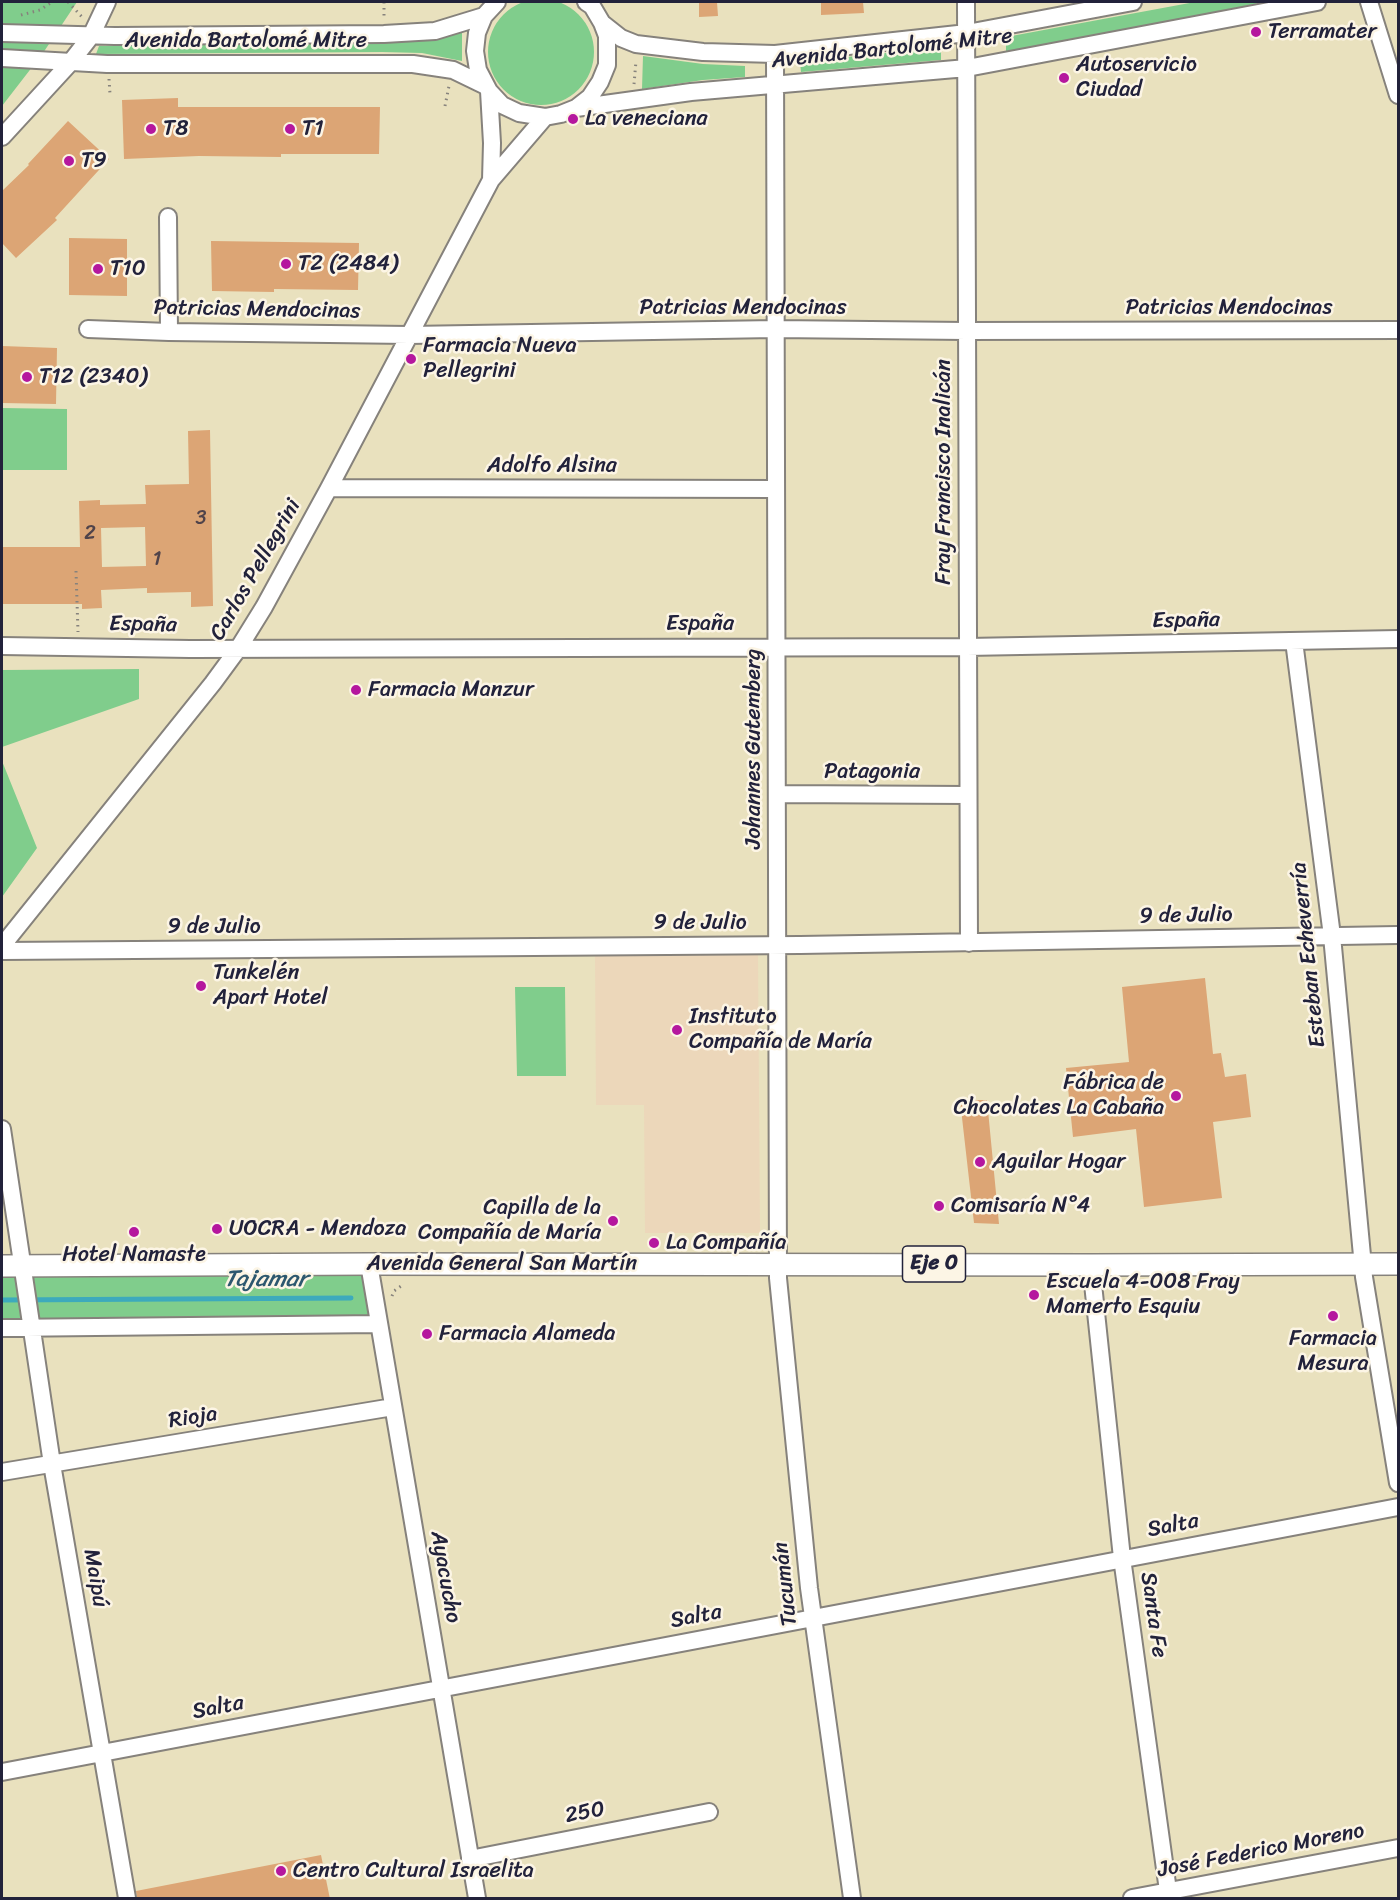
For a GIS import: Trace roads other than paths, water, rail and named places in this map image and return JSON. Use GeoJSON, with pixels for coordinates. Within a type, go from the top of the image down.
{"type":"FeatureCollection","features":[{"type":"Feature","properties":{"kind":"main road","name":"Avenida General San Martín"},"geometry":{"type":"LineString","coordinates":[[12,1266],[1398,1264]]}},
{"type":"Feature","properties":{"kind":"street"},"geometry":{"type":"LineString","coordinates":[[3,129],[70,63],[91,36],[107,2]]}},
{"type":"Feature","properties":{"kind":"street"},"geometry":{"type":"LineString","coordinates":[[484,16],[497,2]]}},
{"type":"Feature","properties":{"kind":"street","name":"Fray Francisco Inalicán"},"geometry":{"type":"LineString","coordinates":[[966,2],[969,943]]}},
{"type":"Feature","properties":{"kind":"street","name":"Avenida Bartolomé Mitre"},"geometry":{"type":"LineString","coordinates":[[602,23],[621,38],[636,44],[703,52],[775,54],[967,33],[1133,2]]}},
{"type":"Feature","properties":{"kind":"street","name":"Avenida Bartolomé Mitre"},"geometry":{"type":"LineString","coordinates":[[2,58],[70,63],[413,64],[453,70],[487,89],[502,105],[519,113],[545,117],[576,108],[691,92],[967,68],[1317,2]]}},
{"type":"Feature","properties":{"kind":"street"},"geometry":{"type":"LineString","coordinates":[[1369,2],[1398,95]]}},
{"type":"Feature","properties":{"kind":"street"},"geometry":{"type":"LineString","coordinates":[[576,108],[590,97],[607,65],[607,36],[602,23],[589,3]]}},
{"type":"Feature","properties":{"kind":"street","name":"Avenida Bartolomé Mitre"},"geometry":{"type":"LineString","coordinates":[[2,33],[91,36],[421,33],[451,27],[484,16]]}},
{"type":"Feature","properties":{"kind":"street","name":"Carlos Pellegrini"},"geometry":{"type":"LineString","coordinates":[[484,16],[477,33],[475,51],[478,70],[487,89],[492,143],[491,180]]}},
{"type":"Feature","properties":{"kind":"street","name":"Johannes Gutemberg"},"geometry":{"type":"LineString","coordinates":[[775,54],[778,1264]]}},
{"type":"Feature","properties":{"kind":"street","name":"Carlos Pellegrini"},"geometry":{"type":"LineString","coordinates":[[2,946],[238,649],[264,607],[329,488],[491,180],[545,117]]}},
{"type":"Feature","properties":{"kind":"street"},"geometry":{"type":"LineString","coordinates":[[168,217],[170,332]]}},
{"type":"Feature","properties":{"kind":"street","name":"Patricias Mendocinas"},"geometry":{"type":"LineString","coordinates":[[88,329],[409,334],[775,329],[1398,330]]}},
{"type":"Feature","properties":{"kind":"street","name":"Adolfo Alsina"},"geometry":{"type":"LineString","coordinates":[[329,488],[776,489]]}},
{"type":"Feature","properties":{"kind":"street","name":"España"},"geometry":{"type":"LineString","coordinates":[[2,646],[238,649],[967,647],[1398,639]]}},
{"type":"Feature","properties":{"kind":"street","name":"Esteban Echeverría"},"geometry":{"type":"LineString","coordinates":[[1294,641],[1332,936],[1363,1264],[1398,1483]]}},
{"type":"Feature","properties":{"kind":"street","name":"Patagonia"},"geometry":{"type":"LineString","coordinates":[[777,794],[968,795]]}},
{"type":"Feature","properties":{"kind":"street","name":"9 de Julio"},"geometry":{"type":"LineString","coordinates":[[2,951],[969,943],[1398,934]]}},
{"type":"Feature","properties":{"kind":"street"},"geometry":{"type":"LineString","coordinates":[[2,1129],[12,1266]]}},
{"type":"Feature","properties":{"kind":"street","name":"Ayacucho"},"geometry":{"type":"LineString","coordinates":[[369,1264],[477,1899]]}},
{"type":"Feature","properties":{"kind":"street","name":"Tucumán"},"geometry":{"type":"LineString","coordinates":[[778,1264],[813,1618],[852,1899]]}},
{"type":"Feature","properties":{"kind":"street","name":"Santa Fe"},"geometry":{"type":"LineString","coordinates":[[1091,1265],[1122,1558],[1169,1895]]}},
{"type":"Feature","properties":{"kind":"street","name":"Maipú"},"geometry":{"type":"LineString","coordinates":[[12,1266],[31,1327],[52,1464],[127,1899]]}},
{"type":"Feature","properties":{"kind":"street"},"geometry":{"type":"LineString","coordinates":[[2,1328],[377,1316]]}},
{"type":"Feature","properties":{"kind":"street","name":"Rioja"},"geometry":{"type":"LineString","coordinates":[[2,1472],[393,1407]]}},
{"type":"Feature","properties":{"kind":"street","name":"Salta"},"geometry":{"type":"LineString","coordinates":[[2,1772],[1398,1507]]}},
{"type":"Feature","properties":{"kind":"street","name":"250"},"geometry":{"type":"LineString","coordinates":[[470,1859],[709,1812]]}},
{"type":"Feature","properties":{"kind":"street","name":"José Federico Moreno"},"geometry":{"type":"LineString","coordinates":[[1132,1899],[1169,1895],[1398,1848]]}},
{"type":"Feature","properties":{"kind":"waterway","name":"Tajamar"},"geometry":{"type":"LineString","coordinates":[[2,1300],[351,1298]]}},
{"type":"Feature","properties":{"kind":"place","name":"Terramater"},"geometry":{"type":"Point","coordinates":[1256,32]}},
{"type":"Feature","properties":{"kind":"place","name":"Autoservicio Ciudad"},"geometry":{"type":"Point","coordinates":[1064,78]}},
{"type":"Feature","properties":{"kind":"place","name":"La veneciana"},"geometry":{"type":"Point","coordinates":[573,119]}},
{"type":"Feature","properties":{"kind":"place","name":"T8"},"geometry":{"type":"Point","coordinates":[151,129]}},
{"type":"Feature","properties":{"kind":"place","name":"T1"},"geometry":{"type":"Point","coordinates":[290,129]}},
{"type":"Feature","properties":{"kind":"place","name":"T9"},"geometry":{"type":"Point","coordinates":[69,161]}},
{"type":"Feature","properties":{"kind":"place","name":"T2 (2484)"},"geometry":{"type":"Point","coordinates":[286,264]}},
{"type":"Feature","properties":{"kind":"place","name":"T10"},"geometry":{"type":"Point","coordinates":[98,269]}},
{"type":"Feature","properties":{"kind":"place","name":"Farmacia Nueva Pellegrini"},"geometry":{"type":"Point","coordinates":[411,359]}},
{"type":"Feature","properties":{"kind":"place","name":"T12 (2340)"},"geometry":{"type":"Point","coordinates":[27,377]}},
{"type":"Feature","properties":{"kind":"place","name":"Farmacia Manzur"},"geometry":{"type":"Point","coordinates":[356,690]}},
{"type":"Feature","properties":{"kind":"place","name":"Tunkelén Apart Hotel"},"geometry":{"type":"Point","coordinates":[201,986]}},
{"type":"Feature","properties":{"kind":"place","name":"Instituto Compañía de María"},"geometry":{"type":"Point","coordinates":[677,1030]}},
{"type":"Feature","properties":{"kind":"place","name":"Fábrica de Chocolates La Cabaña"},"geometry":{"type":"Point","coordinates":[1176,1096]}},
{"type":"Feature","properties":{"kind":"place","name":"Aguilar Hogar"},"geometry":{"type":"Point","coordinates":[980,1162]}},
{"type":"Feature","properties":{"kind":"place","name":"Comisaría N°4"},"geometry":{"type":"Point","coordinates":[939,1206]}},
{"type":"Feature","properties":{"kind":"place","name":"Capilla de la Compañía de María"},"geometry":{"type":"Point","coordinates":[613,1221]}},
{"type":"Feature","properties":{"kind":"place","name":"UOCRA - Mendoza"},"geometry":{"type":"Point","coordinates":[217,1229]}},
{"type":"Feature","properties":{"kind":"place","name":"Hotel Namaste"},"geometry":{"type":"Point","coordinates":[134,1232]}},
{"type":"Feature","properties":{"kind":"place","name":"La Compañía"},"geometry":{"type":"Point","coordinates":[654,1243]}},
{"type":"Feature","properties":{"kind":"place","name":"Escuela 4-008 Fray Mamerto Esquiu"},"geometry":{"type":"Point","coordinates":[1034,1295]}},
{"type":"Feature","properties":{"kind":"place","name":"Farmacia Mesura"},"geometry":{"type":"Point","coordinates":[1333,1316]}},
{"type":"Feature","properties":{"kind":"place","name":"Farmacia Alameda"},"geometry":{"type":"Point","coordinates":[427,1334]}},
{"type":"Feature","properties":{"kind":"place","name":"Centro Cultural Israelita"},"geometry":{"type":"Point","coordinates":[281,1871]}}]}
